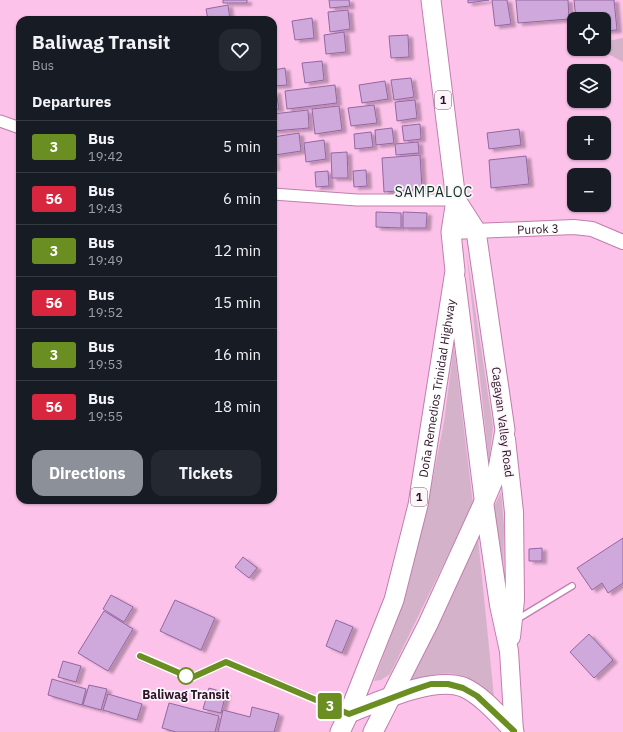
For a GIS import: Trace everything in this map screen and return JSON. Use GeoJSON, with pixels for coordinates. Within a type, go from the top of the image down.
{"type":"FeatureCollection","features":[{"type":"Feature","properties":{"kind":"highway","name":"Cagayan Valley Road"},"geometry":{"type":"LineString","coordinates":[[431,0],[456,200],[451,232],[455,271]]}},
{"type":"Feature","properties":{"kind":"highway","name":"Cagayan Valley Road"},"geometry":{"type":"LineString","coordinates":[[456,200],[476,231],[505,430]]}},
{"type":"Feature","properties":{"kind":"highway","name":"Doña Remedios Trinidad Highway"},"geometry":{"type":"LineString","coordinates":[[340,732],[349,714],[394,600],[418,505],[455,271]]}},
{"type":"Feature","properties":{"kind":"highway","name":"1"},"geometry":{"type":"LineString","coordinates":[[373,732],[428,624],[484,502],[498,469],[505,430]]}},
{"type":"Feature","properties":{"kind":"highway"},"geometry":{"type":"LineString","coordinates":[[349,714],[431,684],[448,684],[463,688],[477,696],[514,732]]}},
{"type":"Feature","properties":{"kind":"main road","name":"Cagayan Valley Road"},"geometry":{"type":"LineString","coordinates":[[455,271],[484,502],[499,605],[509,651],[514,732]]}},
{"type":"Feature","properties":{"kind":"main road","name":"Cagayan Valley Road"},"geometry":{"type":"LineString","coordinates":[[505,430],[514,512],[516,600],[509,651]]}},
{"type":"Feature","properties":{"kind":"street"},"geometry":{"type":"LineString","coordinates":[[0,120],[16,126]]}},
{"type":"Feature","properties":{"kind":"street"},"geometry":{"type":"LineString","coordinates":[[277,194],[357,200],[456,200]]}},
{"type":"Feature","properties":{"kind":"street","name":"Purok 3"},"geometry":{"type":"LineString","coordinates":[[451,232],[574,227],[592,230],[623,242]]}},
{"type":"Feature","properties":{"kind":"lane"},"geometry":{"type":"LineString","coordinates":[[512,622],[572,586]]}},
{"type":"Feature","properties":{"kind":"lane"},"geometry":{"type":"LineString","coordinates":[[140,656],[191,678],[226,662],[349,714]]}},
{"type":"Feature","properties":{"kind":"shaded area"},"geometry":{"type":"Polygon","coordinates":[[[623,38],[623,62],[611,56],[611,41],[623,38]]]}},
{"type":"Feature","properties":{"kind":"shaded area"},"geometry":{"type":"Polygon","coordinates":[[[466,249],[493,427],[489,463],[466,249]]]}},
{"type":"Feature","properties":{"kind":"shaded area"},"geometry":{"type":"Polygon","coordinates":[[[454,346],[473,504],[390,674],[381,680],[374,681],[406,595],[428,503],[444,422],[454,346]]]}},
{"type":"Feature","properties":{"kind":"shaded area"},"geometry":{"type":"Polygon","coordinates":[[[501,492],[504,525],[503,593],[493,509],[501,492]]]}},
{"type":"Feature","properties":{"kind":"shaded area"},"geometry":{"type":"Polygon","coordinates":[[[478,538],[494,697],[469,679],[454,674],[438,674],[408,682],[478,538]]]}},
{"type":"Feature","properties":{"kind":"building"},"geometry":{"type":"Polygon","coordinates":[[[223,0],[247,0],[247,3],[223,3],[223,0]]]}},
{"type":"Feature","properties":{"kind":"building"},"geometry":{"type":"Polygon","coordinates":[[[329,0],[349,0],[350,6],[330,8],[329,0]]]}},
{"type":"Feature","properties":{"kind":"building"},"geometry":{"type":"Polygon","coordinates":[[[468,0],[489,0],[468,3],[468,0]]]}},
{"type":"Feature","properties":{"kind":"building"},"geometry":{"type":"Polygon","coordinates":[[[492,0],[507,0],[511,24],[495,26],[492,0]]]}},
{"type":"Feature","properties":{"kind":"building"},"geometry":{"type":"Polygon","coordinates":[[[516,0],[568,0],[569,12],[567,12],[567,19],[518,23],[516,0]]]}},
{"type":"Feature","properties":{"kind":"building"},"geometry":{"type":"Polygon","coordinates":[[[574,0],[614,0],[617,30],[611,30],[611,12],[575,12],[574,0]]]}},
{"type":"Feature","properties":{"kind":"building"},"geometry":{"type":"Polygon","coordinates":[[[228,5],[229,16],[207,16],[206,9],[228,5]]]}},
{"type":"Feature","properties":{"kind":"building"},"geometry":{"type":"Polygon","coordinates":[[[348,10],[350,29],[330,32],[328,12],[348,10]]]}},
{"type":"Feature","properties":{"kind":"building"},"geometry":{"type":"Polygon","coordinates":[[[312,18],[314,38],[295,40],[292,21],[312,18]]]}},
{"type":"Feature","properties":{"kind":"building"},"geometry":{"type":"Polygon","coordinates":[[[344,32],[346,52],[326,54],[324,35],[344,32]]]}},
{"type":"Feature","properties":{"kind":"building"},"geometry":{"type":"Polygon","coordinates":[[[408,35],[409,57],[391,58],[389,36],[408,35]]]}},
{"type":"Feature","properties":{"kind":"building"},"geometry":{"type":"Polygon","coordinates":[[[322,61],[324,80],[305,83],[302,63],[322,61]]]}},
{"type":"Feature","properties":{"kind":"building"},"geometry":{"type":"Polygon","coordinates":[[[285,68],[287,85],[277,86],[277,69],[285,68]]]}},
{"type":"Feature","properties":{"kind":"building"},"geometry":{"type":"Polygon","coordinates":[[[411,78],[414,97],[394,100],[391,80],[411,78]]]}},
{"type":"Feature","properties":{"kind":"building"},"geometry":{"type":"Polygon","coordinates":[[[385,81],[388,99],[362,103],[359,85],[385,81]]]}},
{"type":"Feature","properties":{"kind":"building"},"geometry":{"type":"Polygon","coordinates":[[[335,85],[337,103],[287,109],[285,91],[335,85]]]}},
{"type":"Feature","properties":{"kind":"building"},"geometry":{"type":"Polygon","coordinates":[[[277,97],[279,109],[277,109],[277,97]]]}},
{"type":"Feature","properties":{"kind":"building"},"geometry":{"type":"Polygon","coordinates":[[[415,100],[417,118],[397,121],[395,102],[415,100]]]}},
{"type":"Feature","properties":{"kind":"building"},"geometry":{"type":"Polygon","coordinates":[[[374,105],[377,123],[351,126],[348,108],[374,105]]]}},
{"type":"Feature","properties":{"kind":"building"},"geometry":{"type":"Polygon","coordinates":[[[339,106],[342,130],[315,134],[312,109],[339,106]]]}},
{"type":"Feature","properties":{"kind":"building"},"geometry":{"type":"Polygon","coordinates":[[[308,110],[309,128],[277,131],[277,114],[308,110]]]}},
{"type":"Feature","properties":{"kind":"building"},"geometry":{"type":"Polygon","coordinates":[[[420,124],[421,139],[404,141],[402,126],[420,124]]]}},
{"type":"Feature","properties":{"kind":"building"},"geometry":{"type":"Polygon","coordinates":[[[392,128],[394,143],[376,145],[375,130],[392,128]]]}},
{"type":"Feature","properties":{"kind":"building"},"geometry":{"type":"Polygon","coordinates":[[[519,129],[521,145],[489,149],[487,133],[519,129]]]}},
{"type":"Feature","properties":{"kind":"building"},"geometry":{"type":"Polygon","coordinates":[[[371,132],[373,147],[355,149],[354,134],[371,132]]]}},
{"type":"Feature","properties":{"kind":"building"},"geometry":{"type":"Polygon","coordinates":[[[299,133],[301,151],[277,155],[277,136],[299,133]]]}},
{"type":"Feature","properties":{"kind":"building"},"geometry":{"type":"Polygon","coordinates":[[[324,140],[326,159],[306,162],[304,143],[324,140]]]}},
{"type":"Feature","properties":{"kind":"building"},"geometry":{"type":"Polygon","coordinates":[[[418,142],[419,153],[396,155],[395,144],[418,142]]]}},
{"type":"Feature","properties":{"kind":"building"},"geometry":{"type":"Polygon","coordinates":[[[347,152],[348,178],[332,178],[331,153],[347,152]]]}},
{"type":"Feature","properties":{"kind":"building"},"geometry":{"type":"Polygon","coordinates":[[[420,155],[422,189],[384,192],[382,158],[420,155]]]}},
{"type":"Feature","properties":{"kind":"building"},"geometry":{"type":"Polygon","coordinates":[[[526,156],[529,184],[491,188],[489,160],[526,156]]]}},
{"type":"Feature","properties":{"kind":"building"},"geometry":{"type":"Polygon","coordinates":[[[366,170],[367,186],[354,187],[353,171],[366,170]]]}},
{"type":"Feature","properties":{"kind":"building"},"geometry":{"type":"Polygon","coordinates":[[[328,171],[329,186],[316,187],[315,172],[328,171]]]}},
{"type":"Feature","properties":{"kind":"building"},"geometry":{"type":"Polygon","coordinates":[[[376,212],[401,213],[401,228],[376,227],[376,212]]]}},
{"type":"Feature","properties":{"kind":"building"},"geometry":{"type":"Polygon","coordinates":[[[403,212],[427,213],[426,228],[403,228],[403,212]]]}},
{"type":"Feature","properties":{"kind":"building"},"geometry":{"type":"Polygon","coordinates":[[[623,538],[623,583],[608,593],[602,583],[592,590],[577,568],[623,538]]]}},
{"type":"Feature","properties":{"kind":"building"},"geometry":{"type":"Polygon","coordinates":[[[542,548],[542,561],[529,561],[529,549],[542,548]]]}},
{"type":"Feature","properties":{"kind":"building"},"geometry":{"type":"Polygon","coordinates":[[[243,557],[257,568],[249,578],[235,567],[243,557]]]}},
{"type":"Feature","properties":{"kind":"building"},"geometry":{"type":"Polygon","coordinates":[[[111,595],[133,607],[124,622],[103,609],[111,595]]]}},
{"type":"Feature","properties":{"kind":"building"},"geometry":{"type":"Polygon","coordinates":[[[175,600],[215,618],[201,650],[160,631],[175,600]]]}},
{"type":"Feature","properties":{"kind":"building"},"geometry":{"type":"Polygon","coordinates":[[[104,611],[133,629],[108,671],[78,653],[104,611]]]}},
{"type":"Feature","properties":{"kind":"building"},"geometry":{"type":"Polygon","coordinates":[[[336,620],[353,627],[342,653],[326,646],[336,620]]]}},
{"type":"Feature","properties":{"kind":"building"},"geometry":{"type":"Polygon","coordinates":[[[589,634],[613,660],[594,678],[570,652],[589,634]]]}},
{"type":"Feature","properties":{"kind":"building"},"geometry":{"type":"Polygon","coordinates":[[[63,661],[81,666],[76,682],[58,677],[63,661]]]}},
{"type":"Feature","properties":{"kind":"building"},"geometry":{"type":"Polygon","coordinates":[[[52,679],[86,689],[82,705],[48,695],[52,679]]]}},
{"type":"Feature","properties":{"kind":"building"},"geometry":{"type":"Polygon","coordinates":[[[89,685],[107,689],[101,710],[83,705],[89,685]]]}},
{"type":"Feature","properties":{"kind":"building"},"geometry":{"type":"Polygon","coordinates":[[[209,688],[226,693],[221,713],[203,709],[209,688]]]}},
{"type":"Feature","properties":{"kind":"building"},"geometry":{"type":"Polygon","coordinates":[[[108,694],[142,704],[137,720],[103,710],[108,694]]]}},
{"type":"Feature","properties":{"kind":"building"},"geometry":{"type":"Polygon","coordinates":[[[169,703],[219,716],[215,732],[176,732],[162,728],[169,703]]]}},
{"type":"Feature","properties":{"kind":"building"},"geometry":{"type":"Polygon","coordinates":[[[252,707],[279,714],[274,732],[218,732],[223,710],[250,717],[252,707]]]}},
{"type":"Feature","properties":{"kind":"bus line","name":"3"},"geometry":{"type":"LineString","coordinates":[[140,656],[191,678],[226,662],[349,714],[371,704],[431,684],[448,684],[463,688],[477,696],[514,731]]}},
{"type":"Feature","properties":{"kind":"place","name":"Baliwag Transit"},"geometry":{"type":"Point","coordinates":[186,676]}},
{"type":"Feature","properties":{"kind":"district","name":"SAMPALOC"},"geometry":{"type":"Point","coordinates":[434,192]}}]}
